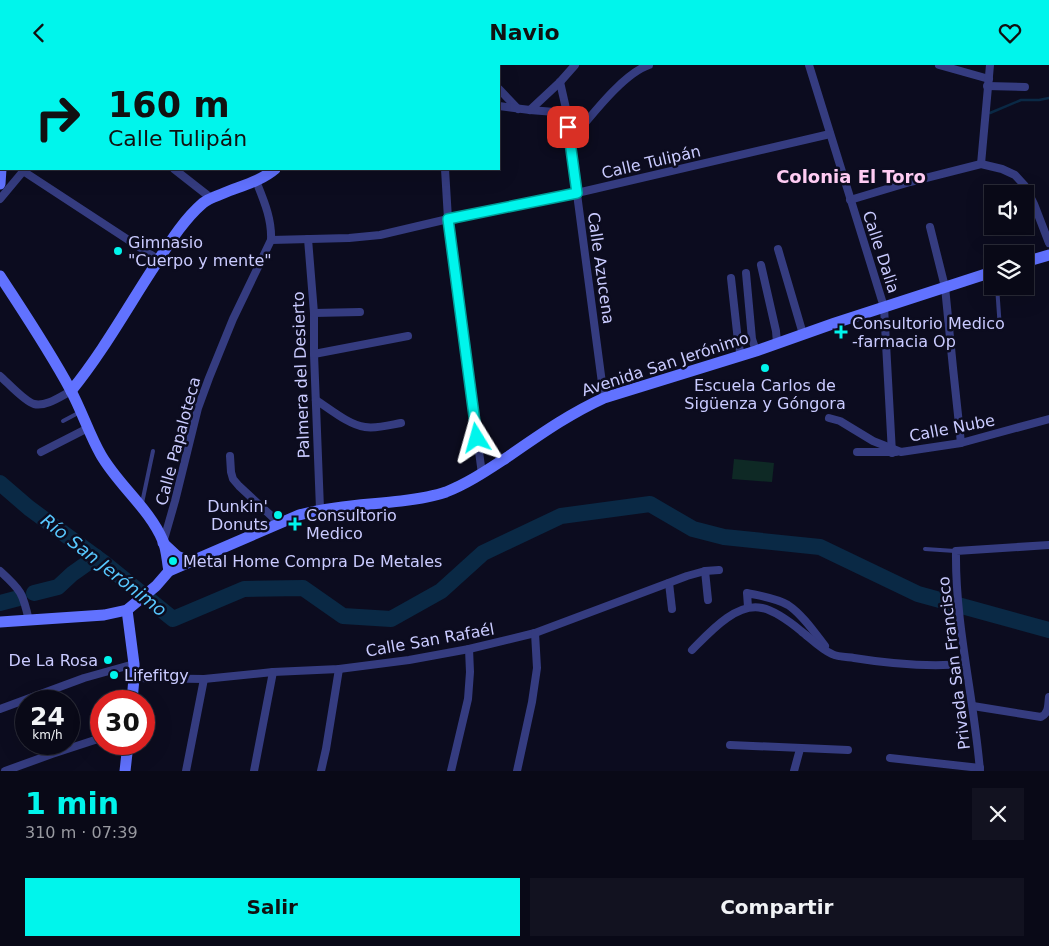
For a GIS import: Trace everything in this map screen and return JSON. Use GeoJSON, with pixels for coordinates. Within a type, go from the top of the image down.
{"type":"FeatureCollection","features":[{"type":"Feature","properties":{"kind":"main road"},"geometry":{"type":"LineString","coordinates":[[0,184],[1,170]]}},
{"type":"Feature","properties":{"kind":"main road"},"geometry":{"type":"LineString","coordinates":[[71,391],[90,367],[158,260],[192,215],[204,202],[211,198],[256,181],[274,170]]}},
{"type":"Feature","properties":{"kind":"main road"},"geometry":{"type":"LineString","coordinates":[[1034,259],[1049,255]]}},
{"type":"Feature","properties":{"kind":"main road","name":"Avenida San Jerónimo"},"geometry":{"type":"LineString","coordinates":[[131,608],[156,586],[168,571],[299,515],[320,509],[432,497],[482,474],[565,418],[604,398],[756,351],[984,275]]}},
{"type":"Feature","properties":{"kind":"main road"},"geometry":{"type":"LineString","coordinates":[[0,276],[46,347],[71,391],[100,454],[113,475],[149,517],[164,543],[177,556],[189,561]]}},
{"type":"Feature","properties":{"kind":"main road"},"geometry":{"type":"LineString","coordinates":[[164,543],[168,571]]}},
{"type":"Feature","properties":{"kind":"main road"},"geometry":{"type":"LineString","coordinates":[[0,622],[104,615],[131,608],[134,664],[133,690]]}},
{"type":"Feature","properties":{"kind":"main road"},"geometry":{"type":"LineString","coordinates":[[125,771],[127,755]]}},
{"type":"Feature","properties":{"kind":"street"},"geometry":{"type":"LineString","coordinates":[[530,110],[575,65]]}},
{"type":"Feature","properties":{"kind":"street"},"geometry":{"type":"LineString","coordinates":[[570,141],[618,87],[631,75],[649,65]]}},
{"type":"Feature","properties":{"kind":"street","name":"Calle Dalia"},"geometry":{"type":"LineString","coordinates":[[809,65],[884,307],[895,451]]}},
{"type":"Feature","properties":{"kind":"street"},"geometry":{"type":"LineString","coordinates":[[940,65],[988,82],[1025,87]]}},
{"type":"Feature","properties":{"kind":"street"},"geometry":{"type":"LineString","coordinates":[[981,164],[990,65]]}},
{"type":"Feature","properties":{"kind":"street","name":"Calle Azucena"},"geometry":{"type":"LineString","coordinates":[[560,82],[567,113],[604,398]]}},
{"type":"Feature","properties":{"kind":"street"},"geometry":{"type":"LineString","coordinates":[[500,90],[518,109]]}},
{"type":"Feature","properties":{"kind":"street"},"geometry":{"type":"LineString","coordinates":[[500,107],[567,113]]}},
{"type":"Feature","properties":{"kind":"street","name":"Calle Tulipán"},"geometry":{"type":"LineString","coordinates":[[271,240],[380,235],[577,193],[830,134]]}},
{"type":"Feature","properties":{"kind":"street"},"geometry":{"type":"LineString","coordinates":[[850,200],[981,164],[1002,169],[1015,175],[1025,186],[1049,243]]}},
{"type":"Feature","properties":{"kind":"street"},"geometry":{"type":"LineString","coordinates":[[0,199],[24,170],[158,260]]}},
{"type":"Feature","properties":{"kind":"street"},"geometry":{"type":"LineString","coordinates":[[175,170],[211,198]]}},
{"type":"Feature","properties":{"kind":"street"},"geometry":{"type":"LineString","coordinates":[[445,170],[448,219],[482,474]]}},
{"type":"Feature","properties":{"kind":"street"},"geometry":{"type":"LineString","coordinates":[[256,181],[269,216],[272,229],[271,240]]}},
{"type":"Feature","properties":{"kind":"street"},"geometry":{"type":"LineString","coordinates":[[930,227],[945,287],[962,443]]}},
{"type":"Feature","properties":{"kind":"street","name":"Palmera del Desierto"},"geometry":{"type":"LineString","coordinates":[[308,239],[314,313],[320,509]]}},
{"type":"Feature","properties":{"kind":"street","name":"Calle Papaloteca"},"geometry":{"type":"LineString","coordinates":[[164,543],[198,408],[206,385],[233,319],[271,240]]}},
{"type":"Feature","properties":{"kind":"street"},"geometry":{"type":"LineString","coordinates":[[778,249],[803,334]]}},
{"type":"Feature","properties":{"kind":"street"},"geometry":{"type":"LineString","coordinates":[[760,265],[776,331],[777,343]]}},
{"type":"Feature","properties":{"kind":"street"},"geometry":{"type":"LineString","coordinates":[[746,273],[752,339],[756,351]]}},
{"type":"Feature","properties":{"kind":"street"},"geometry":{"type":"LineString","coordinates":[[731,278],[741,355]]}},
{"type":"Feature","properties":{"kind":"street"},"geometry":{"type":"LineString","coordinates":[[314,313],[360,312]]}},
{"type":"Feature","properties":{"kind":"street"},"geometry":{"type":"LineString","coordinates":[[314,353],[408,336]]}},
{"type":"Feature","properties":{"kind":"street"},"geometry":{"type":"LineString","coordinates":[[0,376],[29,402],[35,405],[48,402],[71,391]]}},
{"type":"Feature","properties":{"kind":"street"},"geometry":{"type":"LineString","coordinates":[[316,400],[356,425],[371,428],[401,423]]}},
{"type":"Feature","properties":{"kind":"street","name":"Calle Nube"},"geometry":{"type":"LineString","coordinates":[[829,418],[840,421],[873,441],[895,451],[962,443],[1049,419]]}},
{"type":"Feature","properties":{"kind":"street"},"geometry":{"type":"LineString","coordinates":[[41,452],[88,429]]}},
{"type":"Feature","properties":{"kind":"street"},"geometry":{"type":"LineString","coordinates":[[857,452],[895,451]]}},
{"type":"Feature","properties":{"kind":"street"},"geometry":{"type":"LineString","coordinates":[[230,456],[233,479],[279,523]]}},
{"type":"Feature","properties":{"kind":"street"},"geometry":{"type":"LineString","coordinates":[[956,551],[1049,545]]}},
{"type":"Feature","properties":{"kind":"street","name":"Privada San Francisco"},"geometry":{"type":"LineString","coordinates":[[956,551],[956,575],[961,629],[973,706],[980,769]]}},
{"type":"Feature","properties":{"kind":"street","name":"Calle San Rafaél"},"geometry":{"type":"LineString","coordinates":[[134,678],[204,679],[273,672],[339,669],[409,660],[469,649],[535,633],[669,583],[705,571],[719,570]]}},
{"type":"Feature","properties":{"kind":"street"},"geometry":{"type":"LineString","coordinates":[[0,571],[17,586],[22,594],[30,621]]}},
{"type":"Feature","properties":{"kind":"street"},"geometry":{"type":"LineString","coordinates":[[705,571],[708,600]]}},
{"type":"Feature","properties":{"kind":"street"},"geometry":{"type":"LineString","coordinates":[[669,583],[672,609]]}},
{"type":"Feature","properties":{"kind":"street"},"geometry":{"type":"LineString","coordinates":[[748,607],[747,593],[771,598],[788,605],[807,624],[832,655]]}},
{"type":"Feature","properties":{"kind":"street"},"geometry":{"type":"LineString","coordinates":[[692,650],[715,627],[736,612],[748,607],[760,607],[772,611],[832,655],[907,665],[947,666],[965,664]]}},
{"type":"Feature","properties":{"kind":"street"},"geometry":{"type":"LineString","coordinates":[[517,771],[535,685],[537,668],[535,633]]}},
{"type":"Feature","properties":{"kind":"street"},"geometry":{"type":"LineString","coordinates":[[451,771],[468,699],[469,649]]}},
{"type":"Feature","properties":{"kind":"street"},"geometry":{"type":"LineString","coordinates":[[0,709],[84,678],[134,664]]}},
{"type":"Feature","properties":{"kind":"street"},"geometry":{"type":"LineString","coordinates":[[321,771],[339,669]]}},
{"type":"Feature","properties":{"kind":"street"},"geometry":{"type":"LineString","coordinates":[[254,771],[273,672]]}},
{"type":"Feature","properties":{"kind":"street"},"geometry":{"type":"LineString","coordinates":[[186,771],[204,679]]}},
{"type":"Feature","properties":{"kind":"street"},"geometry":{"type":"LineString","coordinates":[[973,706],[1041,717],[1048,710],[1049,697]]}},
{"type":"Feature","properties":{"kind":"street"},"geometry":{"type":"LineString","coordinates":[[4,771],[90,742]]}},
{"type":"Feature","properties":{"kind":"street"},"geometry":{"type":"LineString","coordinates":[[730,745],[848,750]]}},
{"type":"Feature","properties":{"kind":"street"},"geometry":{"type":"LineString","coordinates":[[794,771],[800,749]]}},
{"type":"Feature","properties":{"kind":"street"},"geometry":{"type":"LineString","coordinates":[[890,758],[980,769]]}},
{"type":"Feature","properties":{"kind":"lane"},"geometry":{"type":"LineString","coordinates":[[998,295],[1000,329]]}},
{"type":"Feature","properties":{"kind":"lane"},"geometry":{"type":"LineString","coordinates":[[63,421],[80,412]]}},
{"type":"Feature","properties":{"kind":"lane"},"geometry":{"type":"LineString","coordinates":[[141,507],[153,451]]}},
{"type":"Feature","properties":{"kind":"lane"},"geometry":{"type":"LineString","coordinates":[[925,549],[956,551]]}},
{"type":"Feature","properties":{"kind":"green space"},"geometry":{"type":"Polygon","coordinates":[[[734,459],[774,463],[772,482],[732,479],[734,459]]]}},
{"type":"Feature","properties":{"kind":"waterway"},"geometry":{"type":"LineString","coordinates":[[990,113],[1021,100],[1049,98]]}},
{"type":"Feature","properties":{"kind":"waterway","name":"Río San Jerónimo"},"geometry":{"type":"LineString","coordinates":[[0,483],[29,508],[104,563],[173,619],[244,589],[303,588],[343,616],[391,619],[441,591],[483,553],[561,516],[650,504],[693,529],[724,537],[820,547],[918,594],[1049,630]]}},
{"type":"Feature","properties":{"kind":"waterway"},"geometry":{"type":"LineString","coordinates":[[34,593],[58,587],[72,574],[96,557]]}},
{"type":"Feature","properties":{"kind":"waterway"},"geometry":{"type":"LineString","coordinates":[[0,603],[19,598]]}},
{"type":"Feature","properties":{"kind":"place","name":"Gimnasio \"Cuerpo y mente\""},"geometry":{"type":"Point","coordinates":[118,251]}},
{"type":"Feature","properties":{"kind":"place","name":"Consultorio Medico -farmacia Op"},"geometry":{"type":"Point","coordinates":[841,332]}},
{"type":"Feature","properties":{"kind":"place","name":"Escuela Carlos de Sigüenza y Góngora"},"geometry":{"type":"Point","coordinates":[765,368]}},
{"type":"Feature","properties":{"kind":"place","name":"Dunkin' Donuts"},"geometry":{"type":"Point","coordinates":[278,515]}},
{"type":"Feature","properties":{"kind":"place","name":"Consultorio Medico"},"geometry":{"type":"Point","coordinates":[295,524]}},
{"type":"Feature","properties":{"kind":"place","name":"Metal Home Compra De Metales"},"geometry":{"type":"Point","coordinates":[173,561]}},
{"type":"Feature","properties":{"kind":"place","name":"De La Rosa"},"geometry":{"type":"Point","coordinates":[108,660]}},
{"type":"Feature","properties":{"kind":"place","name":"Lifefitgy"},"geometry":{"type":"Point","coordinates":[114,675]}},
{"type":"Feature","properties":{"kind":"district","name":"Colonia El Toro"},"geometry":{"type":"Point","coordinates":[851,176]}},
{"type":"Feature","properties":{"kind":"route"},"geometry":{"type":"LineString","coordinates":[[477,438],[448,219],[577,193],[568,127]]}}]}
